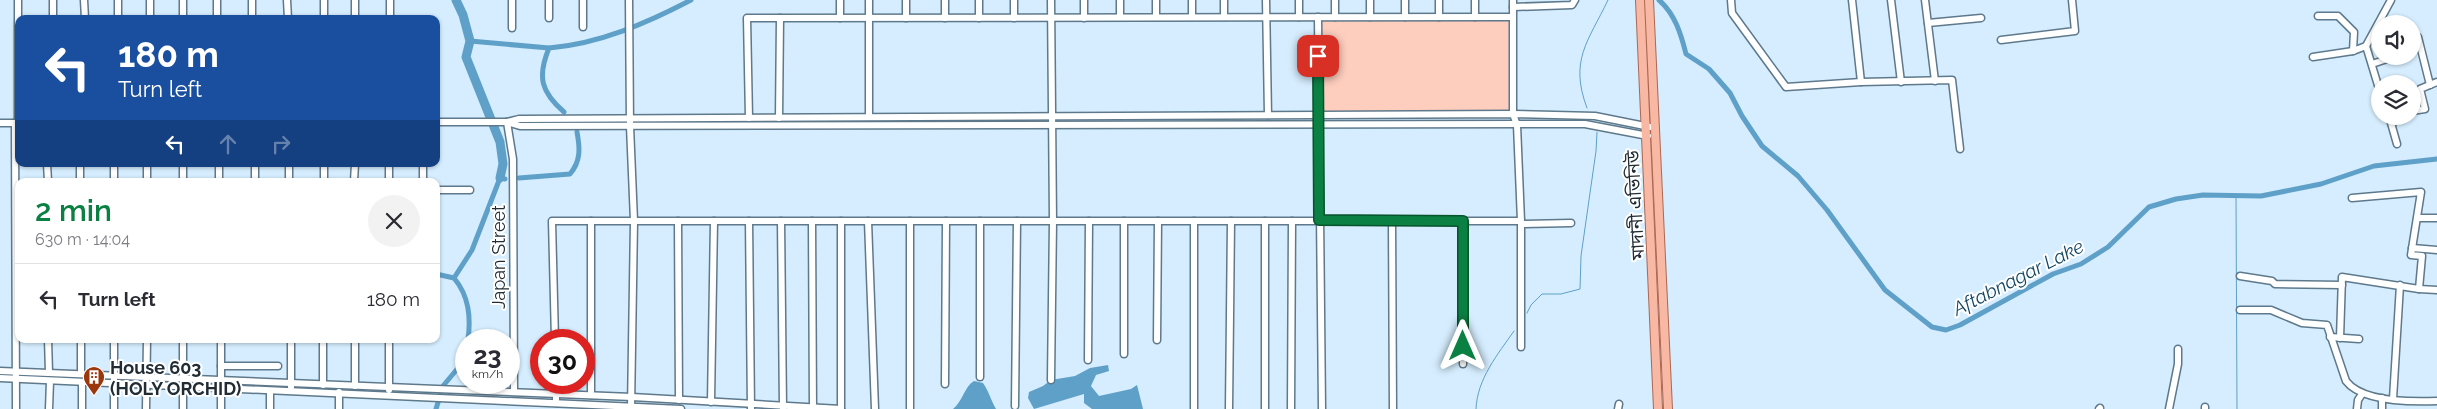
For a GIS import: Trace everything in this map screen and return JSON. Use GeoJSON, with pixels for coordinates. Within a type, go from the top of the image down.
{"type":"FeatureCollection","features":[{"type":"Feature","properties":{"kind":"main road","name":"মাদানী এভিনিউ"},"geometry":{"type":"LineString","coordinates":[[1640,0],[1650,127]]}},
{"type":"Feature","properties":{"kind":"main road","name":"মাদানী এভিনিউ"},"geometry":{"type":"LineString","coordinates":[[1649,0],[1650,136],[1656,257],[1668,409]]}},
{"type":"Feature","properties":{"kind":"main road","name":"মাদানী এভিনিউ"},"geometry":{"type":"LineString","coordinates":[[1656,257],[1658,409]]}},
{"type":"Feature","properties":{"kind":"street"},"geometry":{"type":"LineString","coordinates":[[18,0],[18,15]]}},
{"type":"Feature","properties":{"kind":"street"},"geometry":{"type":"LineString","coordinates":[[52,0],[53,15]]}},
{"type":"Feature","properties":{"kind":"street"},"geometry":{"type":"LineString","coordinates":[[84,0],[85,15]]}},
{"type":"Feature","properties":{"kind":"street"},"geometry":{"type":"LineString","coordinates":[[118,0],[118,15]]}},
{"type":"Feature","properties":{"kind":"street"},"geometry":{"type":"LineString","coordinates":[[150,0],[150,15]]}},
{"type":"Feature","properties":{"kind":"street"},"geometry":{"type":"LineString","coordinates":[[182,15],[183,0]]}},
{"type":"Feature","properties":{"kind":"street"},"geometry":{"type":"LineString","coordinates":[[217,0],[217,15]]}},
{"type":"Feature","properties":{"kind":"street"},"geometry":{"type":"LineString","coordinates":[[252,0],[252,15]]}},
{"type":"Feature","properties":{"kind":"street"},"geometry":{"type":"LineString","coordinates":[[288,0],[288,15]]}},
{"type":"Feature","properties":{"kind":"street"},"geometry":{"type":"LineString","coordinates":[[324,0],[324,15]]}},
{"type":"Feature","properties":{"kind":"street"},"geometry":{"type":"LineString","coordinates":[[355,0],[355,15]]}},
{"type":"Feature","properties":{"kind":"street"},"geometry":{"type":"LineString","coordinates":[[390,0],[390,15]]}},
{"type":"Feature","properties":{"kind":"street"},"geometry":{"type":"LineString","coordinates":[[512,0],[512,28]]}},
{"type":"Feature","properties":{"kind":"street"},"geometry":{"type":"LineString","coordinates":[[549,0],[549,18]]}},
{"type":"Feature","properties":{"kind":"street"},"geometry":{"type":"LineString","coordinates":[[583,28],[584,0]]}},
{"type":"Feature","properties":{"kind":"street"},"geometry":{"type":"LineString","coordinates":[[629,0],[634,221],[631,408]]}},
{"type":"Feature","properties":{"kind":"street"},"geometry":{"type":"LineString","coordinates":[[840,0],[840,18]]}},
{"type":"Feature","properties":{"kind":"street"},"geometry":{"type":"LineString","coordinates":[[869,0],[869,117]]}},
{"type":"Feature","properties":{"kind":"street"},"geometry":{"type":"LineString","coordinates":[[906,0],[906,18]]}},
{"type":"Feature","properties":{"kind":"street"},"geometry":{"type":"LineString","coordinates":[[945,0],[945,18]]}},
{"type":"Feature","properties":{"kind":"street"},"geometry":{"type":"LineString","coordinates":[[979,0],[979,18]]}},
{"type":"Feature","properties":{"kind":"street"},"geometry":{"type":"LineString","coordinates":[[1014,0],[1014,18]]}},
{"type":"Feature","properties":{"kind":"street"},"geometry":{"type":"LineString","coordinates":[[1050,0],[1053,221],[1051,380]]}},
{"type":"Feature","properties":{"kind":"street"},"geometry":{"type":"LineString","coordinates":[[1084,0],[1084,18]]}},
{"type":"Feature","properties":{"kind":"street"},"geometry":{"type":"LineString","coordinates":[[1120,0],[1120,17]]}},
{"type":"Feature","properties":{"kind":"street"},"geometry":{"type":"LineString","coordinates":[[1156,0],[1156,17]]}},
{"type":"Feature","properties":{"kind":"street"},"geometry":{"type":"LineString","coordinates":[[1192,0],[1192,17]]}},
{"type":"Feature","properties":{"kind":"street"},"geometry":{"type":"LineString","coordinates":[[1224,0],[1224,17]]}},
{"type":"Feature","properties":{"kind":"street"},"geometry":{"type":"LineString","coordinates":[[1266,0],[1268,115]]}},
{"type":"Feature","properties":{"kind":"street"},"geometry":{"type":"LineString","coordinates":[[1299,0],[1299,17]]}},
{"type":"Feature","properties":{"kind":"street"},"geometry":{"type":"LineString","coordinates":[[1335,0],[1335,17]]}},
{"type":"Feature","properties":{"kind":"street"},"geometry":{"type":"LineString","coordinates":[[1370,0],[1370,17]]}},
{"type":"Feature","properties":{"kind":"street"},"geometry":{"type":"LineString","coordinates":[[1405,0],[1405,17]]}},
{"type":"Feature","properties":{"kind":"street"},"geometry":{"type":"LineString","coordinates":[[1439,0],[1439,17]]}},
{"type":"Feature","properties":{"kind":"street"},"geometry":{"type":"LineString","coordinates":[[1475,17],[1476,0]]}},
{"type":"Feature","properties":{"kind":"street"},"geometry":{"type":"LineString","coordinates":[[1521,347],[1521,222],[1517,125],[1513,114],[1513,3],[1564,7],[1572,5],[1575,0]]}},
{"type":"Feature","properties":{"kind":"street"},"geometry":{"type":"LineString","coordinates":[[1731,0],[1732,13],[1786,87],[1861,82],[1952,80],[1960,149]]}},
{"type":"Feature","properties":{"kind":"street"},"geometry":{"type":"LineString","coordinates":[[1852,0],[1861,82]]}},
{"type":"Feature","properties":{"kind":"street"},"geometry":{"type":"LineString","coordinates":[[1891,0],[1901,82]]}},
{"type":"Feature","properties":{"kind":"street"},"geometry":{"type":"LineString","coordinates":[[1925,0],[1935,81]]}},
{"type":"Feature","properties":{"kind":"street"},"geometry":{"type":"LineString","coordinates":[[2001,40],[2075,31],[2072,0]]}},
{"type":"Feature","properties":{"kind":"street"},"geometry":{"type":"LineString","coordinates":[[2312,57],[2353,51],[2366,46],[2391,0]]}},
{"type":"Feature","properties":{"kind":"street"},"geometry":{"type":"LineString","coordinates":[[2318,16],[2338,16],[2354,32],[2353,51]]}},
{"type":"Feature","properties":{"kind":"street"},"geometry":{"type":"LineString","coordinates":[[1318,17],[1322,409]]}},
{"type":"Feature","properties":{"kind":"street"},"geometry":{"type":"LineString","coordinates":[[749,118],[748,18],[1512,17]]}},
{"type":"Feature","properties":{"kind":"street"},"geometry":{"type":"LineString","coordinates":[[779,118],[780,18]]}},
{"type":"Feature","properties":{"kind":"street"},"geometry":{"type":"LineString","coordinates":[[1928,23],[1981,18]]}},
{"type":"Feature","properties":{"kind":"street"},"geometry":{"type":"LineString","coordinates":[[2366,46],[2371,61]]}},
{"type":"Feature","properties":{"kind":"street"},"geometry":{"type":"LineString","coordinates":[[2421,46],[2434,84],[2421,89]]}},
{"type":"Feature","properties":{"kind":"street"},"geometry":{"type":"LineString","coordinates":[[2421,93],[2425,109],[2421,110]]}},
{"type":"Feature","properties":{"kind":"street"},"geometry":{"type":"LineString","coordinates":[[631,122],[749,118],[1513,114],[1596,116],[1650,127]]}},
{"type":"Feature","properties":{"kind":"street"},"geometry":{"type":"LineString","coordinates":[[440,122],[506,122],[519,119],[631,122],[1052,125],[1592,125],[1650,136]]}},
{"type":"Feature","properties":{"kind":"street","name":"Japan Street"},"geometry":{"type":"LineString","coordinates":[[506,122],[513,159],[514,329]]}},
{"type":"Feature","properties":{"kind":"street"},"geometry":{"type":"LineString","coordinates":[[0,123],[15,123]]}},
{"type":"Feature","properties":{"kind":"street"},"geometry":{"type":"LineString","coordinates":[[2392,125],[2397,144]]}},
{"type":"Feature","properties":{"kind":"street"},"geometry":{"type":"LineString","coordinates":[[440,190],[470,190]]}},
{"type":"Feature","properties":{"kind":"street"},"geometry":{"type":"LineString","coordinates":[[2352,198],[2421,192],[2411,255],[2422,256],[2419,289]]}},
{"type":"Feature","properties":{"kind":"street"},"geometry":{"type":"LineString","coordinates":[[2418,218],[2437,218]]}},
{"type":"Feature","properties":{"kind":"street"},"geometry":{"type":"LineString","coordinates":[[555,329],[552,221],[1319,220],[1571,223]]}},
{"type":"Feature","properties":{"kind":"street"},"geometry":{"type":"LineString","coordinates":[[591,221],[591,396]]}},
{"type":"Feature","properties":{"kind":"street"},"geometry":{"type":"LineString","coordinates":[[678,221],[679,400]]}},
{"type":"Feature","properties":{"kind":"street"},"geometry":{"type":"LineString","coordinates":[[711,402],[714,221]]}},
{"type":"Feature","properties":{"kind":"street"},"geometry":{"type":"LineString","coordinates":[[750,221],[751,406]]}},
{"type":"Feature","properties":{"kind":"street"},"geometry":{"type":"LineString","coordinates":[[781,221],[783,407]]}},
{"type":"Feature","properties":{"kind":"street"},"geometry":{"type":"LineString","coordinates":[[812,221],[813,408]]}},
{"type":"Feature","properties":{"kind":"street"},"geometry":{"type":"LineString","coordinates":[[564,406],[565,394],[751,406],[841,409],[841,221]]}},
{"type":"Feature","properties":{"kind":"street"},"geometry":{"type":"LineString","coordinates":[[868,221],[875,409]]}},
{"type":"Feature","properties":{"kind":"street"},"geometry":{"type":"LineString","coordinates":[[910,221],[910,408]]}},
{"type":"Feature","properties":{"kind":"street"},"geometry":{"type":"LineString","coordinates":[[945,384],[946,221]]}},
{"type":"Feature","properties":{"kind":"street"},"geometry":{"type":"LineString","coordinates":[[980,221],[980,378]]}},
{"type":"Feature","properties":{"kind":"street"},"geometry":{"type":"LineString","coordinates":[[1015,406],[1017,221]]}},
{"type":"Feature","properties":{"kind":"street"},"geometry":{"type":"LineString","coordinates":[[1088,360],[1089,221]]}},
{"type":"Feature","properties":{"kind":"street"},"geometry":{"type":"LineString","coordinates":[[1124,221],[1124,354]]}},
{"type":"Feature","properties":{"kind":"street"},"geometry":{"type":"LineString","coordinates":[[1157,340],[1158,221]]}},
{"type":"Feature","properties":{"kind":"street"},"geometry":{"type":"LineString","coordinates":[[1194,221],[1194,409]]}},
{"type":"Feature","properties":{"kind":"street"},"geometry":{"type":"LineString","coordinates":[[1229,409],[1231,221]]}},
{"type":"Feature","properties":{"kind":"street"},"geometry":{"type":"LineString","coordinates":[[1265,221],[1265,409]]}},
{"type":"Feature","properties":{"kind":"street"},"geometry":{"type":"LineString","coordinates":[[1291,409],[1292,221]]}},
{"type":"Feature","properties":{"kind":"street"},"geometry":{"type":"LineString","coordinates":[[1392,221],[1393,409]]}},
{"type":"Feature","properties":{"kind":"street"},"geometry":{"type":"LineString","coordinates":[[1463,221],[1463,364]]}},
{"type":"Feature","properties":{"kind":"street"},"geometry":{"type":"LineString","coordinates":[[2412,248],[2437,250]]}},
{"type":"Feature","properties":{"kind":"street"},"geometry":{"type":"LineString","coordinates":[[2240,276],[2275,284],[2342,285]]}},
{"type":"Feature","properties":{"kind":"street"},"geometry":{"type":"LineString","coordinates":[[2340,338],[2342,277],[2437,290]]}},
{"type":"Feature","properties":{"kind":"street"},"geometry":{"type":"LineString","coordinates":[[2393,399],[2400,285]]}},
{"type":"Feature","properties":{"kind":"street"},"geometry":{"type":"LineString","coordinates":[[2240,310],[2271,310],[2302,323],[2327,326],[2346,381],[2351,388],[2362,394],[2427,405],[2437,401]]}},
{"type":"Feature","properties":{"kind":"street"},"geometry":{"type":"LineString","coordinates":[[2330,337],[2359,339]]}},
{"type":"Feature","properties":{"kind":"street"},"geometry":{"type":"LineString","coordinates":[[16,343],[16,409]]}},
{"type":"Feature","properties":{"kind":"street"},"geometry":{"type":"LineString","coordinates":[[48,343],[49,373]]}},
{"type":"Feature","properties":{"kind":"street"},"geometry":{"type":"LineString","coordinates":[[81,343],[81,374]]}},
{"type":"Feature","properties":{"kind":"street"},"geometry":{"type":"LineString","coordinates":[[114,343],[114,409]]}},
{"type":"Feature","properties":{"kind":"street"},"geometry":{"type":"LineString","coordinates":[[146,409],[147,343]]}},
{"type":"Feature","properties":{"kind":"street"},"geometry":{"type":"LineString","coordinates":[[183,343],[183,409]]}},
{"type":"Feature","properties":{"kind":"street"},"geometry":{"type":"LineString","coordinates":[[221,343],[221,409]]}},
{"type":"Feature","properties":{"kind":"street"},"geometry":{"type":"LineString","coordinates":[[291,343],[291,392]]}},
{"type":"Feature","properties":{"kind":"street"},"geometry":{"type":"LineString","coordinates":[[322,384],[323,343]]}},
{"type":"Feature","properties":{"kind":"street"},"geometry":{"type":"LineString","coordinates":[[355,343],[355,386]]}},
{"type":"Feature","properties":{"kind":"street"},"geometry":{"type":"LineString","coordinates":[[389,343],[389,396]]}},
{"type":"Feature","properties":{"kind":"street"},"geometry":{"type":"LineString","coordinates":[[2169,409],[2178,364],[2178,349]]}},
{"type":"Feature","properties":{"kind":"street"},"geometry":{"type":"LineString","coordinates":[[221,366],[278,366]]}},
{"type":"Feature","properties":{"kind":"street"},"geometry":{"type":"LineString","coordinates":[[0,371],[16,376],[50,381],[448,399],[528,406],[556,404],[564,406],[681,409]]}},
{"type":"Feature","properties":{"kind":"street"},"geometry":{"type":"LineString","coordinates":[[0,378],[49,373],[455,390]]}},
{"type":"Feature","properties":{"kind":"street"},"geometry":{"type":"LineString","coordinates":[[49,409],[50,381]]}},
{"type":"Feature","properties":{"kind":"street"},"geometry":{"type":"LineString","coordinates":[[82,382],[82,409]]}},
{"type":"Feature","properties":{"kind":"street"},"geometry":{"type":"LineString","coordinates":[[339,385],[339,409]]}},
{"type":"Feature","properties":{"kind":"street"},"geometry":{"type":"LineString","coordinates":[[270,391],[270,409]]}},
{"type":"Feature","properties":{"kind":"street"},"geometry":{"type":"LineString","coordinates":[[520,392],[528,393],[528,406]]}},
{"type":"Feature","properties":{"kind":"street"},"geometry":{"type":"LineString","coordinates":[[556,394],[556,404]]}},
{"type":"Feature","properties":{"kind":"street"},"geometry":{"type":"LineString","coordinates":[[2357,409],[2358,400],[2362,394]]}},
{"type":"Feature","properties":{"kind":"street"},"geometry":{"type":"LineString","coordinates":[[2382,398],[2382,409]]}},
{"type":"Feature","properties":{"kind":"shaded area"},"geometry":{"type":"Polygon","coordinates":[[[1318,17],[1512,17],[1513,114],[1318,115],[1318,17]]]}},
{"type":"Feature","properties":{"kind":"water"},"geometry":{"type":"Polygon","coordinates":[[[1108,365],[1109,371],[1096,375],[1091,386],[1099,396],[1131,389],[1137,385],[1143,409],[1092,409],[1084,403],[1084,394],[1034,409],[1028,398],[1029,392],[1051,380],[1075,376],[1090,368],[1108,365]]]}},
{"type":"Feature","properties":{"kind":"water"},"geometry":{"type":"Polygon","coordinates":[[[974,381],[983,383],[996,409],[953,409],[974,381]]]}},
{"type":"Feature","properties":{"kind":"waterway"},"geometry":{"type":"LineString","coordinates":[[456,0],[463,15],[470,41],[466,57],[500,142],[503,164],[500,178]]}},
{"type":"Feature","properties":{"kind":"waterway"},"geometry":{"type":"LineString","coordinates":[[564,112],[550,98],[543,83],[543,67],[549,48],[586,42],[622,31],[657,17],[691,0]]}},
{"type":"Feature","properties":{"kind":"waterway"},"geometry":{"type":"LineString","coordinates":[[1587,108],[1582,91],[1580,64],[1588,40],[1608,0]]}},
{"type":"Feature","properties":{"kind":"waterway","name":"Aftabnagar Lake"},"geometry":{"type":"LineString","coordinates":[[1659,0],[1673,18],[1686,54],[1709,69],[1730,93],[1742,116],[1762,146],[1798,176],[1827,210],[1885,290],[1932,327],[1946,330],[1960,325],[2053,274],[2081,264],[2108,247],[2149,207],[2176,199],[2203,195],[2261,196],[2321,184],[2374,166],[2437,159]]}},
{"type":"Feature","properties":{"kind":"waterway"},"geometry":{"type":"LineString","coordinates":[[470,41],[549,48]]}},
{"type":"Feature","properties":{"kind":"waterway"},"geometry":{"type":"LineString","coordinates":[[519,178],[570,174],[574,169],[579,154],[577,132]]}},
{"type":"Feature","properties":{"kind":"waterway"},"geometry":{"type":"LineString","coordinates":[[1527,313],[1531,305],[1542,294],[1561,294],[1580,289],[1581,256],[1597,132]]}},
{"type":"Feature","properties":{"kind":"waterway"},"geometry":{"type":"LineString","coordinates":[[469,329],[469,315],[466,299],[454,278],[472,250],[500,178],[505,179]]}},
{"type":"Feature","properties":{"kind":"waterway"},"geometry":{"type":"LineString","coordinates":[[2236,194],[2237,409]]}},
{"type":"Feature","properties":{"kind":"waterway"},"geometry":{"type":"LineString","coordinates":[[440,275],[454,278]]}},
{"type":"Feature","properties":{"kind":"waterway"},"geometry":{"type":"LineString","coordinates":[[1476,409],[1477,398],[1484,377],[1514,331]]}},
{"type":"Feature","properties":{"kind":"waterway"},"geometry":{"type":"LineString","coordinates":[[436,409],[443,386],[455,372]]}},
{"type":"Feature","properties":{"kind":"place","name":"House 603 (HOLY ORCHID)"},"geometry":{"type":"Point","coordinates":[94,396]}},
{"type":"Feature","properties":{"kind":"route"},"geometry":{"type":"LineString","coordinates":[[1318,56],[1319,220],[1463,221],[1463,346]]}}]}
